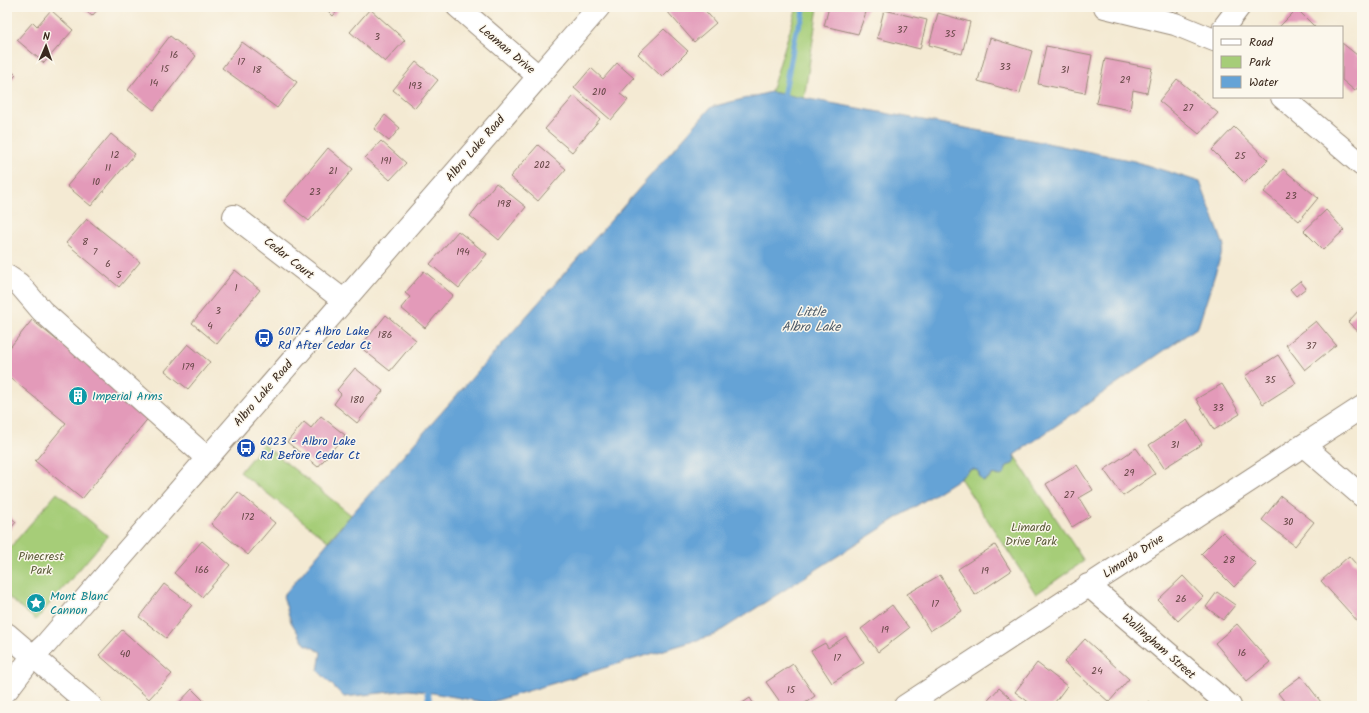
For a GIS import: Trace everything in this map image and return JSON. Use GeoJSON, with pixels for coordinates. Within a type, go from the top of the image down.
{"type":"FeatureCollection","features":[{"type":"Feature","properties":{"kind":"street","name":"Leaman Drive"},"geometry":{"type":"LineString","coordinates":[[458,7],[538,76]]}},
{"type":"Feature","properties":{"kind":"street","name":"Albro Lake Road"},"geometry":{"type":"LineString","coordinates":[[7,690],[34,656],[599,7]]}},
{"type":"Feature","properties":{"kind":"street"},"geometry":{"type":"LineString","coordinates":[[1105,7],[1175,24],[1213,40]]}},
{"type":"Feature","properties":{"kind":"street"},"geometry":{"type":"LineString","coordinates":[[1225,26],[1239,7]]}},
{"type":"Feature","properties":{"kind":"street"},"geometry":{"type":"LineString","coordinates":[[1283,98],[1362,165]]}},
{"type":"Feature","properties":{"kind":"street","name":"Cedar Court"},"geometry":{"type":"LineString","coordinates":[[234,216],[344,300]]}},
{"type":"Feature","properties":{"kind":"street"},"geometry":{"type":"LineString","coordinates":[[7,276],[19,284],[42,311],[206,458]]}},
{"type":"Feature","properties":{"kind":"street","name":"Limardo Drive"},"geometry":{"type":"LineString","coordinates":[[905,706],[1088,585],[1362,408]]}},
{"type":"Feature","properties":{"kind":"street"},"geometry":{"type":"LineString","coordinates":[[1304,446],[1362,496]]}},
{"type":"Feature","properties":{"kind":"street","name":"Wallingham Street"},"geometry":{"type":"LineString","coordinates":[[1088,585],[1230,706]]}},
{"type":"Feature","properties":{"kind":"street"},"geometry":{"type":"LineString","coordinates":[[7,634],[91,706]]}},
{"type":"Feature","properties":{"kind":"green space"},"geometry":{"type":"Polygon","coordinates":[[[797,7],[818,7],[804,99],[771,92],[797,7]]]}},
{"type":"Feature","properties":{"kind":"green space"},"geometry":{"type":"Polygon","coordinates":[[[263,444],[351,515],[328,541],[240,472],[263,444]]]}},
{"type":"Feature","properties":{"kind":"green space","name":"Limardo Drive Park"},"geometry":{"type":"Polygon","coordinates":[[[1014,455],[1084,561],[1036,594],[960,478],[973,469],[978,471],[980,478],[989,478],[994,474],[999,476],[1014,455]]]}},
{"type":"Feature","properties":{"kind":"green space","name":"Pinecrest Park"},"geometry":{"type":"Polygon","coordinates":[[[57,493],[108,536],[36,620],[7,596],[7,551],[57,493]]]}},
{"type":"Feature","properties":{"kind":"water","name":"Little Albro Lake"},"geometry":{"type":"Polygon","coordinates":[[[771,92],[1047,143],[1134,161],[1200,182],[1224,246],[1198,327],[1014,455],[1015,459],[1013,464],[1007,466],[1004,474],[1001,476],[993,474],[983,481],[980,478],[978,471],[973,469],[969,470],[963,476],[714,635],[488,703],[409,690],[344,697],[318,671],[321,652],[305,644],[291,622],[283,596],[351,515],[711,107],[771,92]]]}},
{"type":"Feature","properties":{"kind":"building"},"geometry":{"type":"Polygon","coordinates":[[[81,7],[100,7],[92,16],[81,7]]]}},
{"type":"Feature","properties":{"kind":"building"},"geometry":{"type":"Polygon","coordinates":[[[324,7],[341,7],[333,16],[324,7]]]}},
{"type":"Feature","properties":{"kind":"building"},"geometry":{"type":"Polygon","coordinates":[[[669,7],[702,7],[716,23],[694,42],[666,10],[669,7]]]}},
{"type":"Feature","properties":{"kind":"building"},"geometry":{"type":"Polygon","coordinates":[[[829,7],[868,7],[858,34],[824,26],[829,7]]]}},
{"type":"Feature","properties":{"kind":"building"},"geometry":{"type":"Polygon","coordinates":[[[370,9],[405,40],[385,62],[350,32],[370,9]]]}},
{"type":"Feature","properties":{"kind":"building"},"geometry":{"type":"Polygon","coordinates":[[[1297,9],[1314,26],[1280,26],[1297,9]]]}},
{"type":"Feature","properties":{"kind":"building"},"geometry":{"type":"Polygon","coordinates":[[[51,10],[73,30],[44,63],[17,40],[33,22],[37,26],[51,10]]]}},
{"type":"Feature","properties":{"kind":"building"},"geometry":{"type":"Polygon","coordinates":[[[884,10],[927,20],[920,49],[877,38],[884,10]]]}},
{"type":"Feature","properties":{"kind":"building"},"geometry":{"type":"Polygon","coordinates":[[[938,13],[970,22],[962,54],[929,45],[938,13]]]}},
{"type":"Feature","properties":{"kind":"building"},"geometry":{"type":"Polygon","coordinates":[[[664,29],[688,51],[662,77],[638,54],[664,29]]]}},
{"type":"Feature","properties":{"kind":"building"},"geometry":{"type":"Polygon","coordinates":[[[170,36],[196,56],[154,110],[128,90],[170,36]]]}},
{"type":"Feature","properties":{"kind":"building"},"geometry":{"type":"Polygon","coordinates":[[[990,38],[1032,51],[1020,93],[978,81],[990,38]]]}},
{"type":"Feature","properties":{"kind":"building"},"geometry":{"type":"Polygon","coordinates":[[[242,42],[297,82],[277,108],[222,68],[242,42]]]}},
{"type":"Feature","properties":{"kind":"building"},"geometry":{"type":"Polygon","coordinates":[[[1343,44],[1362,59],[1362,81],[1355,91],[1343,81],[1343,44]]]}},
{"type":"Feature","properties":{"kind":"building"},"geometry":{"type":"Polygon","coordinates":[[[1046,46],[1092,55],[1085,93],[1038,84],[1046,46]]]}},
{"type":"Feature","properties":{"kind":"building"},"geometry":{"type":"Polygon","coordinates":[[[1105,59],[1152,68],[1147,93],[1133,90],[1130,110],[1096,103],[1105,59]]]}},
{"type":"Feature","properties":{"kind":"building"},"geometry":{"type":"Polygon","coordinates":[[[416,62],[438,80],[415,108],[393,90],[416,62]]]}},
{"type":"Feature","properties":{"kind":"building"},"geometry":{"type":"Polygon","coordinates":[[[617,63],[634,78],[620,94],[628,100],[611,120],[574,88],[591,68],[603,79],[617,63]]]}},
{"type":"Feature","properties":{"kind":"building"},"geometry":{"type":"Polygon","coordinates":[[[7,67],[16,75],[7,85],[7,67]]]}},
{"type":"Feature","properties":{"kind":"building"},"geometry":{"type":"Polygon","coordinates":[[[1177,79],[1218,113],[1199,134],[1159,101],[1177,79]]]}},
{"type":"Feature","properties":{"kind":"building"},"geometry":{"type":"Polygon","coordinates":[[[574,96],[600,119],[572,152],[545,129],[574,96]]]}},
{"type":"Feature","properties":{"kind":"building"},"geometry":{"type":"Polygon","coordinates":[[[385,115],[400,128],[389,141],[374,129],[385,115]]]}},
{"type":"Feature","properties":{"kind":"building"},"geometry":{"type":"Polygon","coordinates":[[[1234,127],[1268,160],[1245,183],[1212,150],[1234,127]]]}},
{"type":"Feature","properties":{"kind":"building"},"geometry":{"type":"Polygon","coordinates":[[[111,134],[135,154],[91,206],[67,186],[111,134]]]}},
{"type":"Feature","properties":{"kind":"building"},"geometry":{"type":"Polygon","coordinates":[[[381,141],[406,163],[390,180],[365,158],[381,141]]]}},
{"type":"Feature","properties":{"kind":"building"},"geometry":{"type":"Polygon","coordinates":[[[538,145],[566,169],[538,201],[510,177],[538,145]]]}},
{"type":"Feature","properties":{"kind":"building"},"geometry":{"type":"Polygon","coordinates":[[[328,148],[353,169],[309,221],[284,201],[328,148]]]}},
{"type":"Feature","properties":{"kind":"building"},"geometry":{"type":"Polygon","coordinates":[[[1283,169],[1318,198],[1299,221],[1264,192],[1283,169]]]}},
{"type":"Feature","properties":{"kind":"building"},"geometry":{"type":"Polygon","coordinates":[[[496,183],[526,207],[499,240],[470,216],[496,183]]]}},
{"type":"Feature","properties":{"kind":"building"},"geometry":{"type":"Polygon","coordinates":[[[1326,210],[1344,230],[1323,250],[1304,231],[1326,210]]]}},
{"type":"Feature","properties":{"kind":"building"},"geometry":{"type":"Polygon","coordinates":[[[87,219],[140,262],[119,287],[66,243],[87,219]]]}},
{"type":"Feature","properties":{"kind":"building"},"geometry":{"type":"Polygon","coordinates":[[[458,231],[487,254],[459,288],[430,264],[458,231]]]}},
{"type":"Feature","properties":{"kind":"building"},"geometry":{"type":"Polygon","coordinates":[[[235,270],[260,290],[217,344],[192,323],[235,270]]]}},
{"type":"Feature","properties":{"kind":"building"},"geometry":{"type":"Polygon","coordinates":[[[424,271],[453,295],[425,328],[401,308],[410,297],[405,293],[424,271]]]}},
{"type":"Feature","properties":{"kind":"building"},"geometry":{"type":"Polygon","coordinates":[[[1300,281],[1306,288],[1296,296],[1290,289],[1300,281]]]}},
{"type":"Feature","properties":{"kind":"building"},"geometry":{"type":"Polygon","coordinates":[[[1362,307],[1362,335],[1348,322],[1362,307]]]}},
{"type":"Feature","properties":{"kind":"building"},"geometry":{"type":"Polygon","coordinates":[[[386,315],[416,340],[390,371],[360,347],[386,315]]]}},
{"type":"Feature","properties":{"kind":"building","name":"Imperial Arms"},"geometry":{"type":"Polygon","coordinates":[[[32,320],[150,416],[82,499],[35,461],[66,423],[7,375],[7,351],[32,320]]]}},
{"type":"Feature","properties":{"kind":"building"},"geometry":{"type":"Polygon","coordinates":[[[1316,321],[1336,345],[1305,370],[1286,345],[1316,321]]]}},
{"type":"Feature","properties":{"kind":"building"},"geometry":{"type":"Polygon","coordinates":[[[188,344],[210,362],[188,389],[165,371],[188,344]]]}},
{"type":"Feature","properties":{"kind":"building"},"geometry":{"type":"Polygon","coordinates":[[[1278,355],[1296,383],[1263,404],[1245,376],[1278,355]]]}},
{"type":"Feature","properties":{"kind":"building"},"geometry":{"type":"Polygon","coordinates":[[[355,368],[383,391],[357,423],[334,404],[341,394],[337,390],[355,368]]]}},
{"type":"Feature","properties":{"kind":"building"},"geometry":{"type":"Polygon","coordinates":[[[1222,384],[1240,414],[1214,430],[1196,399],[1222,384]]]}},
{"type":"Feature","properties":{"kind":"building"},"geometry":{"type":"Polygon","coordinates":[[[321,416],[345,435],[318,467],[287,442],[304,422],[311,428],[321,416]]]}},
{"type":"Feature","properties":{"kind":"building"},"geometry":{"type":"Polygon","coordinates":[[[1187,420],[1202,444],[1164,468],[1149,445],[1187,420]]]}},
{"type":"Feature","properties":{"kind":"building"},"geometry":{"type":"Polygon","coordinates":[[[1136,448],[1155,474],[1123,496],[1104,470],[1136,448]]]}},
{"type":"Feature","properties":{"kind":"building"},"geometry":{"type":"Polygon","coordinates":[[[1077,465],[1093,490],[1079,498],[1090,516],[1072,527],[1046,484],[1077,465]]]}},
{"type":"Feature","properties":{"kind":"building"},"geometry":{"type":"Polygon","coordinates":[[[238,492],[275,523],[248,555],[211,524],[238,492]]]}},
{"type":"Feature","properties":{"kind":"building"},"geometry":{"type":"Polygon","coordinates":[[[1281,496],[1314,522],[1295,546],[1262,520],[1281,496]]]}},
{"type":"Feature","properties":{"kind":"building"},"geometry":{"type":"Polygon","coordinates":[[[7,514],[16,522],[7,533],[7,514]]]}},
{"type":"Feature","properties":{"kind":"building"},"geometry":{"type":"Polygon","coordinates":[[[1223,532],[1256,564],[1234,587],[1201,554],[1223,532]]]}},
{"type":"Feature","properties":{"kind":"building"},"geometry":{"type":"Polygon","coordinates":[[[202,541],[230,565],[202,597],[174,573],[202,541]]]}},
{"type":"Feature","properties":{"kind":"building"},"geometry":{"type":"Polygon","coordinates":[[[995,545],[1011,571],[975,595],[958,569],[995,545]]]}},
{"type":"Feature","properties":{"kind":"building"},"geometry":{"type":"Polygon","coordinates":[[[1349,556],[1362,571],[1362,623],[1360,624],[1321,581],[1349,556]]]}},
{"type":"Feature","properties":{"kind":"building"},"geometry":{"type":"Polygon","coordinates":[[[940,575],[962,611],[930,631],[907,594],[940,575]]]}},
{"type":"Feature","properties":{"kind":"building"},"geometry":{"type":"Polygon","coordinates":[[[1183,576],[1203,597],[1178,621],[1158,600],[1183,576]]]}},
{"type":"Feature","properties":{"kind":"building"},"geometry":{"type":"Polygon","coordinates":[[[164,584],[192,605],[166,638],[139,617],[164,584]]]}},
{"type":"Feature","properties":{"kind":"building"},"geometry":{"type":"Polygon","coordinates":[[[1217,592],[1235,605],[1223,620],[1206,607],[1217,592]]]}},
{"type":"Feature","properties":{"kind":"building"},"geometry":{"type":"Polygon","coordinates":[[[892,605],[909,628],[878,652],[861,629],[892,605]]]}},
{"type":"Feature","properties":{"kind":"building"},"geometry":{"type":"Polygon","coordinates":[[[1237,624],[1270,662],[1247,681],[1215,643],[1237,624]]]}},
{"type":"Feature","properties":{"kind":"building"},"geometry":{"type":"Polygon","coordinates":[[[122,630],[172,674],[149,699],[99,655],[122,630]]]}},
{"type":"Feature","properties":{"kind":"building"},"geometry":{"type":"Polygon","coordinates":[[[846,636],[864,663],[832,683],[811,651],[825,643],[828,648],[846,636]]]}},
{"type":"Feature","properties":{"kind":"building"},"geometry":{"type":"Polygon","coordinates":[[[1085,639],[1129,679],[1109,702],[1064,662],[1085,639]]]}},
{"type":"Feature","properties":{"kind":"building"},"geometry":{"type":"Polygon","coordinates":[[[1037,663],[1067,686],[1052,706],[1034,706],[1015,692],[1037,663]]]}},
{"type":"Feature","properties":{"kind":"building"},"geometry":{"type":"Polygon","coordinates":[[[793,664],[815,696],[801,706],[783,706],[766,682],[793,664]]]}},
{"type":"Feature","properties":{"kind":"building"},"geometry":{"type":"Polygon","coordinates":[[[1301,676],[1324,706],[1288,706],[1278,693],[1301,676]]]}},
{"type":"Feature","properties":{"kind":"building"},"geometry":{"type":"Polygon","coordinates":[[[999,688],[1019,706],[983,706],[999,688]]]}},
{"type":"Feature","properties":{"kind":"building"},"geometry":{"type":"Polygon","coordinates":[[[192,689],[209,706],[176,706],[192,689]]]}},
{"type":"Feature","properties":{"kind":"building"},"geometry":{"type":"Polygon","coordinates":[[[750,698],[755,706],[738,706],[750,698]]]}},
{"type":"Feature","properties":{"kind":"building"},"geometry":{"type":"Polygon","coordinates":[[[1149,701],[1152,706],[1143,706],[1149,701]]]}},
{"type":"Feature","properties":{"kind":"waterway"},"geometry":{"type":"LineString","coordinates":[[784,94],[796,32],[802,19],[804,7]]}},
{"type":"Feature","properties":{"kind":"waterway"},"geometry":{"type":"LineString","coordinates":[[427,692],[431,706]]}},
{"type":"Feature","properties":{"kind":"place","name":"6017 - Albro Lake Rd After Cedar Ct"},"geometry":{"type":"Point","coordinates":[264,338]}},
{"type":"Feature","properties":{"kind":"place","name":"Imperial Arms"},"geometry":{"type":"Point","coordinates":[78,396]}},
{"type":"Feature","properties":{"kind":"place","name":"6023 - Albro Lake Rd Before Cedar Ct"},"geometry":{"type":"Point","coordinates":[246,448]}},
{"type":"Feature","properties":{"kind":"place","name":"Mont Blanc Cannon"},"geometry":{"type":"Point","coordinates":[36,603]}}]}
